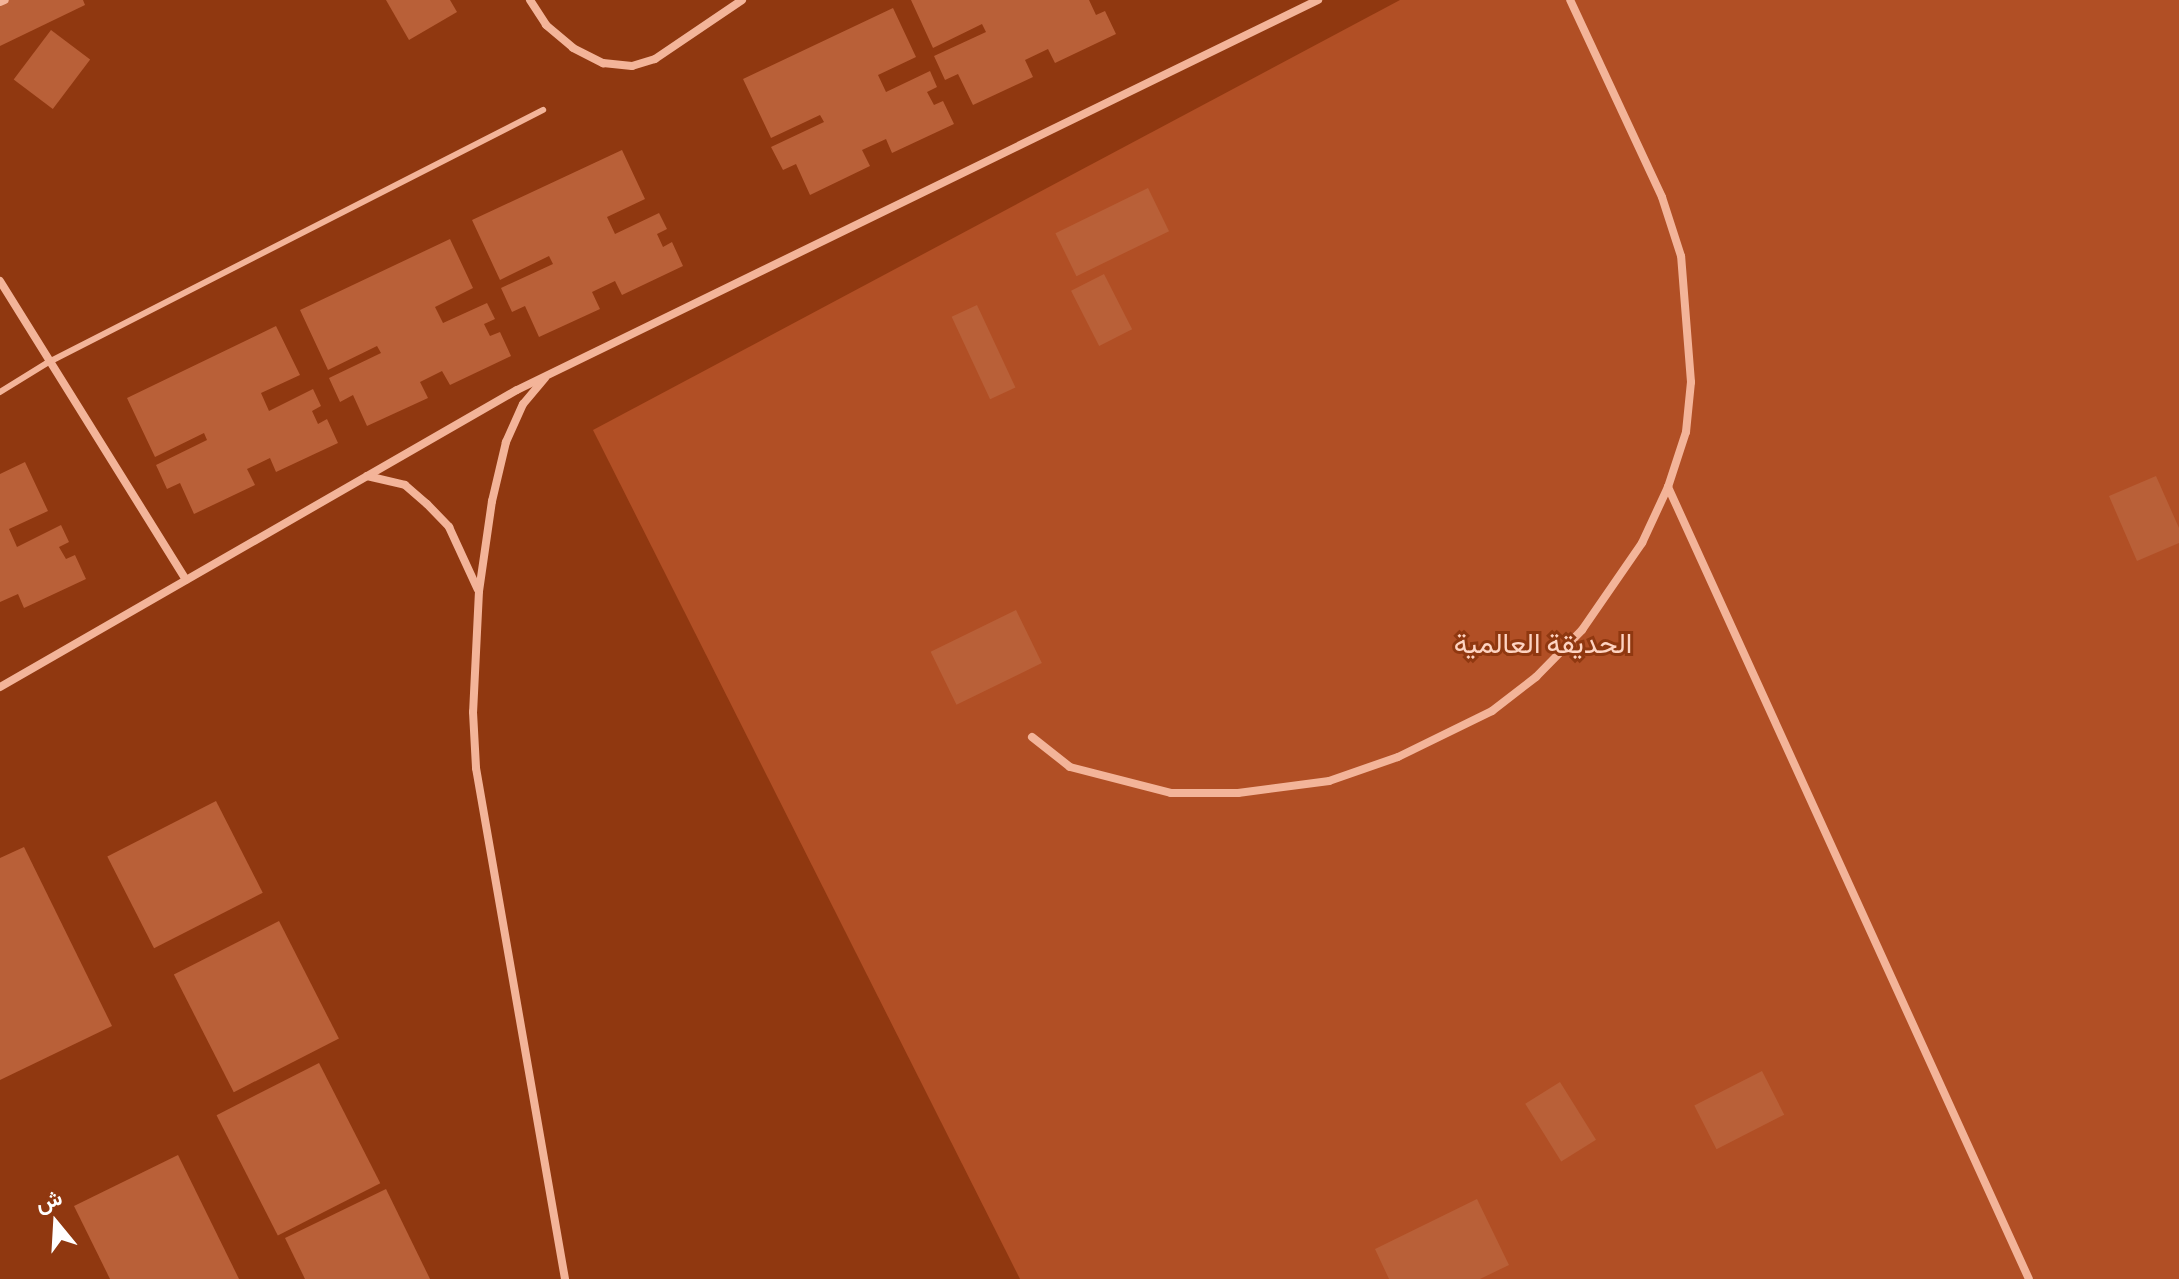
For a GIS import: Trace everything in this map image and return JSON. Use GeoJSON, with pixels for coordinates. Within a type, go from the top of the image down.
{"type":"FeatureCollection","features":[{"type":"Feature","properties":{"kind":"street"},"geometry":{"type":"LineString","coordinates":[[530,0],[546,25],[573,48],[603,63],[632,66],[655,59],[742,0]]}},
{"type":"Feature","properties":{"kind":"street"},"geometry":{"type":"LineString","coordinates":[[0,687],[548,376],[1318,0]]}},
{"type":"Feature","properties":{"kind":"street"},"geometry":{"type":"LineString","coordinates":[[1032,737],[1070,767],[1171,793],[1238,793],[1329,781],[1398,757],[1492,711],[1536,677],[1608,593],[1642,543],[1668,487],[1686,432],[1691,382],[1681,256],[1662,197],[1570,0]]}},
{"type":"Feature","properties":{"kind":"street"},"geometry":{"type":"LineString","coordinates":[[1,285],[47,363],[186,580]]}},
{"type":"Feature","properties":{"kind":"street"},"geometry":{"type":"LineString","coordinates":[[548,376],[523,404],[506,442],[479,591],[474,656],[476,768],[565,1279]]}},
{"type":"Feature","properties":{"kind":"street"},"geometry":{"type":"LineString","coordinates":[[367,476],[405,485],[427,504],[449,527],[479,591]]}},
{"type":"Feature","properties":{"kind":"street"},"geometry":{"type":"LineString","coordinates":[[1668,487],[2029,1279]]}},
{"type":"Feature","properties":{"kind":"lane"},"geometry":{"type":"LineString","coordinates":[[0,392],[47,363],[543,110]]}},
{"type":"Feature","properties":{"kind":"green space","name":"الحديقة العالمية"},"geometry":{"type":"Polygon","coordinates":[[[1400,0],[2179,0],[2179,1279],[1020,1279],[593,430],[1400,0]]]}},
{"type":"Feature","properties":{"kind":"building"},"geometry":{"type":"Polygon","coordinates":[[[0,0],[83,0],[85,5],[0,46],[0,0]]]}},
{"type":"Feature","properties":{"kind":"building"},"geometry":{"type":"Polygon","coordinates":[[[386,0],[450,0],[457,12],[409,40],[386,0]]]}},
{"type":"Feature","properties":{"kind":"building"},"geometry":{"type":"Polygon","coordinates":[[[911,0],[1089,0],[1096,15],[1105,11],[1116,34],[1055,63],[1048,49],[1025,60],[1033,77],[973,105],[958,74],[945,80],[934,56],[986,32],[982,24],[933,48],[911,0]]]}},
{"type":"Feature","properties":{"kind":"building"},"geometry":{"type":"Polygon","coordinates":[[[893,8],[916,57],[878,75],[886,92],[930,71],[937,87],[927,92],[934,105],[943,101],[954,124],[892,153],[886,139],[862,150],[870,166],[810,195],[796,164],[783,170],[771,147],[824,122],[820,115],[771,138],[743,79],[893,8]]]}},
{"type":"Feature","properties":{"kind":"building"},"geometry":{"type":"Polygon","coordinates":[[[51,30],[90,59],[53,109],[14,80],[51,30]]]}},
{"type":"Feature","properties":{"kind":"building"},"geometry":{"type":"Polygon","coordinates":[[[622,150],[645,199],[607,217],[615,234],[659,213],[667,229],[657,234],[663,247],[672,242],[683,266],[622,295],[615,281],[592,292],[600,309],[539,337],[525,306],[512,312],[501,288],[553,264],[549,256],[500,280],[472,220],[622,150]]]}},
{"type":"Feature","properties":{"kind":"building"},"geometry":{"type":"Polygon","coordinates":[[[1148,188],[1169,231],[1076,276],[1055,233],[1148,188]]]}},
{"type":"Feature","properties":{"kind":"building"},"geometry":{"type":"Polygon","coordinates":[[[450,239],[473,288],[435,307],[443,323],[487,303],[495,319],[484,324],[490,336],[500,332],[511,356],[450,385],[442,371],[420,382],[428,398],[367,426],[353,395],[340,402],[329,378],[381,353],[377,346],[328,370],[300,310],[450,239]]]}},
{"type":"Feature","properties":{"kind":"building"},"geometry":{"type":"Polygon","coordinates":[[[1104,274],[1132,329],[1099,346],[1071,291],[1104,274]]]}},
{"type":"Feature","properties":{"kind":"building"},"geometry":{"type":"Polygon","coordinates":[[[977,305],[1015,387],[990,399],[952,317],[977,305]]]}},
{"type":"Feature","properties":{"kind":"building"},"geometry":{"type":"Polygon","coordinates":[[[276,326],[300,375],[261,393],[269,411],[313,389],[321,406],[312,411],[318,424],[327,419],[338,443],[276,472],[270,458],[247,469],[255,485],[194,514],[180,483],[167,489],[156,465],[207,440],[204,433],[155,457],[127,398],[276,326]]]}},
{"type":"Feature","properties":{"kind":"building"},"geometry":{"type":"Polygon","coordinates":[[[25,462],[48,511],[9,529],[17,547],[61,525],[69,542],[59,547],[66,559],[75,555],[86,579],[24,608],[18,594],[0,602],[0,474],[25,462]]]}},
{"type":"Feature","properties":{"kind":"building"},"geometry":{"type":"Polygon","coordinates":[[[2156,476],[2179,528],[2179,543],[2137,561],[2109,496],[2156,476]]]}},
{"type":"Feature","properties":{"kind":"building"},"geometry":{"type":"Polygon","coordinates":[[[1016,610],[1042,663],[956,705],[931,652],[1016,610]]]}},
{"type":"Feature","properties":{"kind":"building"},"geometry":{"type":"Polygon","coordinates":[[[216,801],[263,893],[154,948],[107,856],[216,801]]]}},
{"type":"Feature","properties":{"kind":"building"},"geometry":{"type":"Polygon","coordinates":[[[24,847],[112,1026],[0,1080],[0,858],[24,847]]]}},
{"type":"Feature","properties":{"kind":"building"},"geometry":{"type":"Polygon","coordinates":[[[279,921],[339,1039],[234,1092],[174,975],[279,921]]]}},
{"type":"Feature","properties":{"kind":"building"},"geometry":{"type":"Polygon","coordinates":[[[319,1063],[380,1183],[278,1235],[217,1115],[319,1063]]]}},
{"type":"Feature","properties":{"kind":"building"},"geometry":{"type":"Polygon","coordinates":[[[1762,1071],[1784,1115],[1717,1149],[1694,1106],[1762,1071]]]}},
{"type":"Feature","properties":{"kind":"building"},"geometry":{"type":"Polygon","coordinates":[[[1560,1082],[1596,1140],[1561,1161],[1525,1104],[1560,1082]]]}},
{"type":"Feature","properties":{"kind":"building"},"geometry":{"type":"Polygon","coordinates":[[[178,1155],[239,1279],[110,1279],[74,1206],[178,1155]]]}},
{"type":"Feature","properties":{"kind":"building"},"geometry":{"type":"Polygon","coordinates":[[[386,1189],[430,1279],[305,1279],[285,1238],[386,1189]]]}},
{"type":"Feature","properties":{"kind":"building"},"geometry":{"type":"Polygon","coordinates":[[[1477,1199],[1509,1265],[1480,1279],[1389,1279],[1375,1249],[1477,1199]]]}}]}
